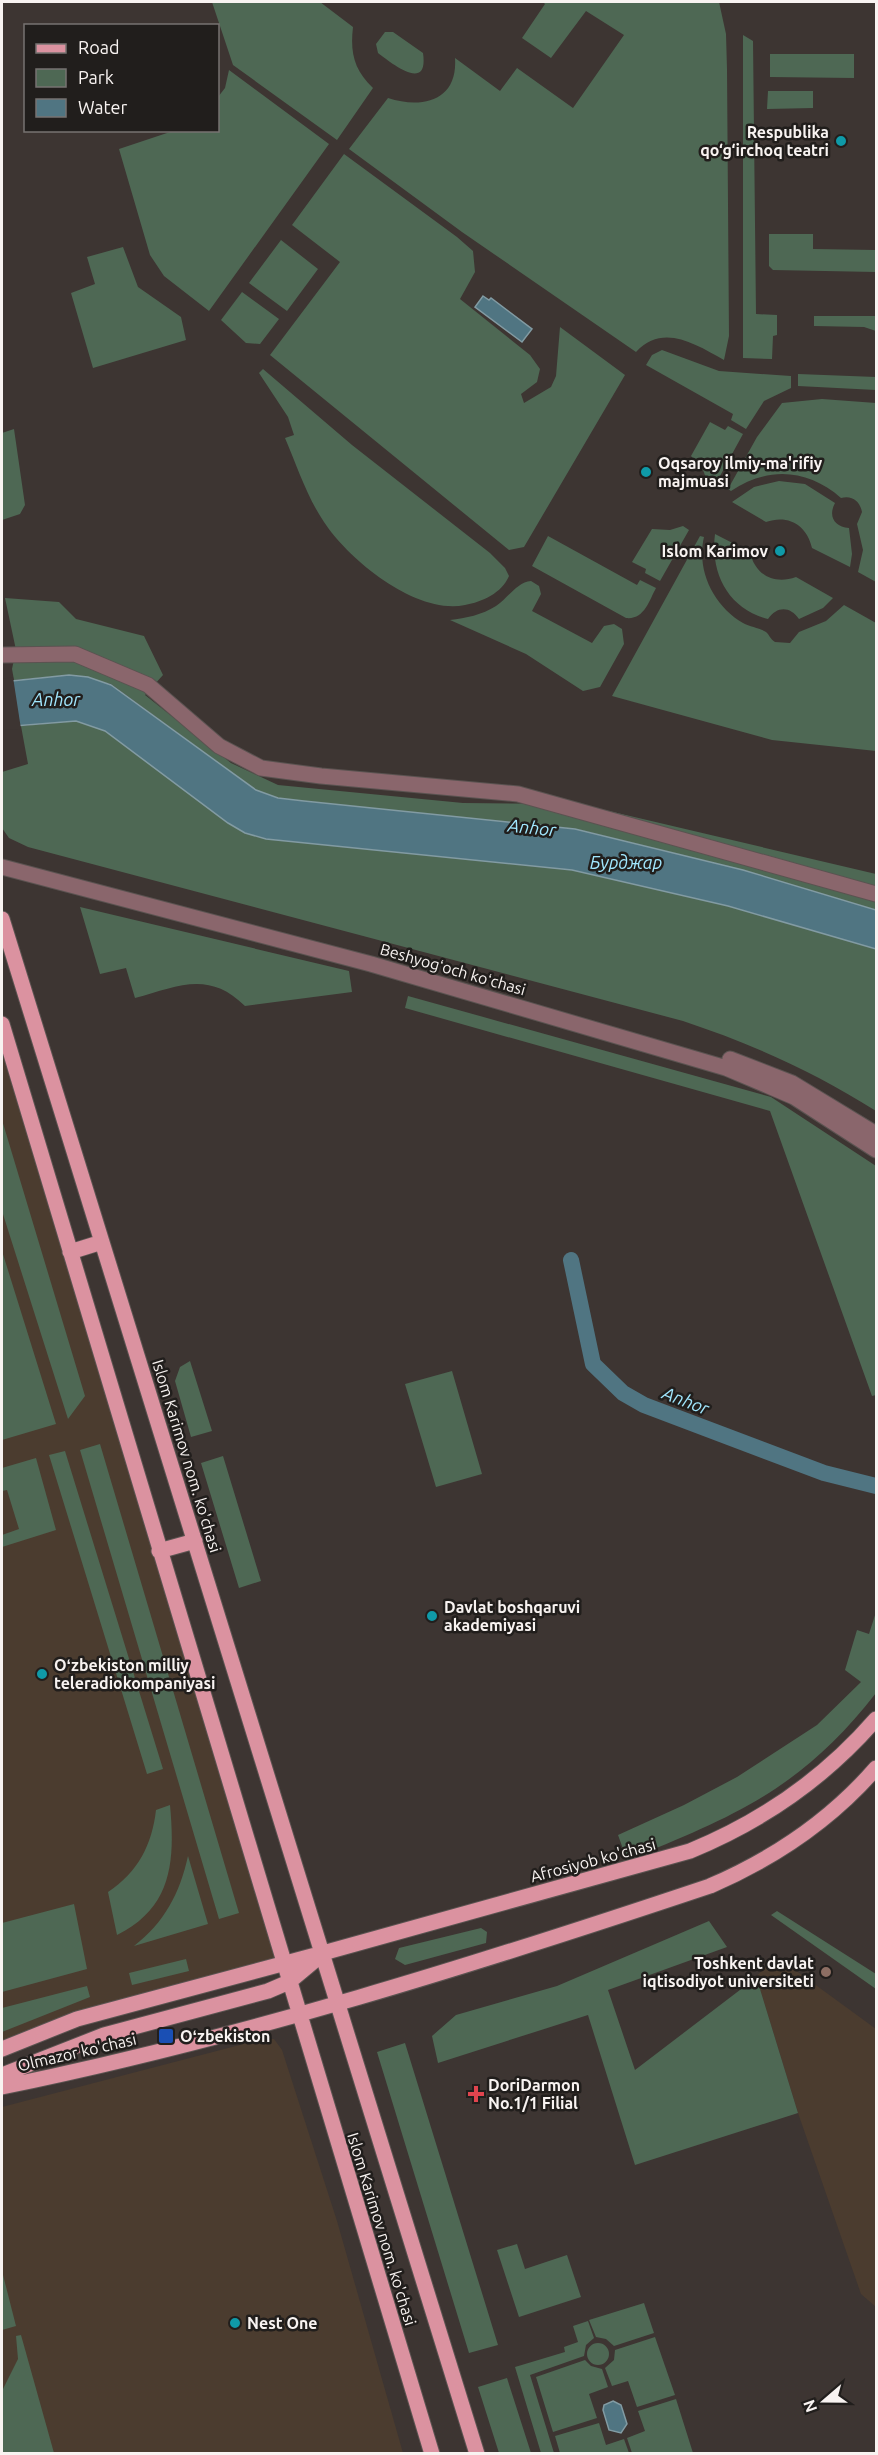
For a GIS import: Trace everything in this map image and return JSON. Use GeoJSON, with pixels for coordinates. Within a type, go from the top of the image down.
{"type":"FeatureCollection","features":[{"type":"Feature","properties":{"kind":"main road","name":"Islom Karimov nom. ko'chasi"},"geometry":{"type":"LineString","coordinates":[[2,919],[477,2454]]}},
{"type":"Feature","properties":{"kind":"main road"},"geometry":{"type":"LineString","coordinates":[[2,1024],[283,1964]]}},
{"type":"Feature","properties":{"kind":"main road"},"geometry":{"type":"LineString","coordinates":[[70,1252],[102,1242]]}},
{"type":"Feature","properties":{"kind":"main road"},"geometry":{"type":"LineString","coordinates":[[159,1551],[195,1541]]}},
{"type":"Feature","properties":{"kind":"main road","name":"Afrosiyob ko'chasi"},"geometry":{"type":"LineString","coordinates":[[283,1964],[690,1851],[732,1834],[782,1803],[825,1772],[876,1719]]}},
{"type":"Feature","properties":{"kind":"main road"},"geometry":{"type":"LineString","coordinates":[[299,2015],[586,1928],[710,1886],[745,1871],[815,1828],[876,1768]]}},
{"type":"Feature","properties":{"kind":"main road"},"geometry":{"type":"LineString","coordinates":[[2,2074],[104,2035],[268,1991],[289,1982],[323,1953]]}},
{"type":"Feature","properties":{"kind":"main road","name":"Islom Karimov nom. ko'chasi"},"geometry":{"type":"LineString","coordinates":[[283,1964],[432,2454]]}},
{"type":"Feature","properties":{"kind":"main road","name":"Olmazor ko'chasi"},"geometry":{"type":"LineString","coordinates":[[2,2049],[77,2019],[283,1964]]}},
{"type":"Feature","properties":{"kind":"main road","name":"Olmazor ko'chasi"},"geometry":{"type":"LineString","coordinates":[[2,2087],[104,2066],[299,2015]]}},
{"type":"Feature","properties":{"kind":"street"},"geometry":{"type":"LineString","coordinates":[[2,655],[75,654],[148,685],[219,746],[261,768],[321,776],[518,794],[876,894]]}},
{"type":"Feature","properties":{"kind":"street","name":"Beshyogʻoch koʻchasi"},"geometry":{"type":"LineString","coordinates":[[2,857],[730,1059],[792,1083],[876,1134]]}},
{"type":"Feature","properties":{"kind":"street","name":"Beshyogʻoch koʻchasi"},"geometry":{"type":"LineString","coordinates":[[2,867],[371,964],[726,1068],[794,1097],[876,1150]]}},
{"type":"Feature","properties":{"kind":"shaded area"},"geometry":{"type":"Polygon","coordinates":[[[2,1024],[283,1964],[2,2049],[2,1024]]]}},
{"type":"Feature","properties":{"kind":"shaded area"},"geometry":{"type":"Polygon","coordinates":[[[776,1956],[876,2029],[876,2307],[861,2294],[798,2113],[760,1989],[753,1980],[776,1956]]]}},
{"type":"Feature","properties":{"kind":"shaded area"},"geometry":{"type":"Polygon","coordinates":[[[263,2039],[274,2039],[282,2050],[337,2221],[403,2453],[2,2454],[2,2107],[263,2039]]]}},
{"type":"Feature","properties":{"kind":"green space"},"geometry":{"type":"Polygon","coordinates":[[[212,2],[320,2],[353,27],[352,45],[355,60],[361,75],[373,88],[337,140],[233,65],[212,2]]]}},
{"type":"Feature","properties":{"kind":"green space"},"geometry":{"type":"Polygon","coordinates":[[[543,2],[719,2],[726,34],[727,69],[729,336],[724,360],[691,343],[668,338],[646,343],[636,352],[462,232],[349,149],[388,98],[425,102],[444,92],[451,84],[455,58],[500,91],[517,68],[573,108],[624,35],[586,11],[551,58],[522,38],[545,4],[543,2]]]}},
{"type":"Feature","properties":{"kind":"green space"},"geometry":{"type":"Polygon","coordinates":[[[385,32],[393,32],[423,53],[423,65],[420,72],[407,72],[378,53],[376,44],[385,32]]]}},
{"type":"Feature","properties":{"kind":"green space"},"geometry":{"type":"Polygon","coordinates":[[[743,35],[753,41],[756,314],[777,315],[777,335],[773,336],[772,359],[743,358],[743,35]]]}},
{"type":"Feature","properties":{"kind":"green space"},"geometry":{"type":"Polygon","coordinates":[[[770,54],[854,54],[854,78],[770,77],[770,54]]]}},
{"type":"Feature","properties":{"kind":"green space"},"geometry":{"type":"Polygon","coordinates":[[[229,70],[329,144],[209,311],[164,276],[150,255],[119,149],[170,132],[219,132],[219,96],[225,88],[229,70]]]}},
{"type":"Feature","properties":{"kind":"green space"},"geometry":{"type":"Polygon","coordinates":[[[768,91],[813,91],[813,108],[767,109],[768,91]]]}},
{"type":"Feature","properties":{"kind":"green space"},"geometry":{"type":"Polygon","coordinates":[[[344,154],[473,251],[475,272],[460,299],[530,355],[540,369],[537,382],[521,394],[524,403],[551,387],[556,376],[560,327],[625,375],[524,547],[509,550],[270,355],[340,262],[292,225],[344,154]]]}},
{"type":"Feature","properties":{"kind":"green space"},"geometry":{"type":"Polygon","coordinates":[[[769,234],[813,234],[813,249],[876,250],[876,272],[773,270],[769,266],[769,234]]]}},
{"type":"Feature","properties":{"kind":"green space"},"geometry":{"type":"Polygon","coordinates":[[[281,240],[318,269],[287,311],[249,283],[281,240]]]}},
{"type":"Feature","properties":{"kind":"green space"},"geometry":{"type":"Polygon","coordinates":[[[123,247],[138,287],[181,317],[186,340],[93,368],[71,293],[95,284],[87,257],[123,247]]]}},
{"type":"Feature","properties":{"kind":"green space"},"geometry":{"type":"Polygon","coordinates":[[[242,292],[279,319],[260,344],[246,343],[221,320],[242,292]]]}},
{"type":"Feature","properties":{"kind":"green space"},"geometry":{"type":"Polygon","coordinates":[[[814,316],[876,316],[876,331],[864,327],[814,326],[814,316]]]}},
{"type":"Feature","properties":{"kind":"green space"},"geometry":{"type":"Polygon","coordinates":[[[662,350],[719,371],[791,376],[791,388],[764,401],[746,429],[731,420],[733,414],[646,365],[652,355],[662,350]]]}},
{"type":"Feature","properties":{"kind":"green space"},"geometry":{"type":"Polygon","coordinates":[[[263,369],[352,445],[490,553],[505,568],[509,576],[502,587],[478,602],[446,606],[426,602],[405,593],[367,568],[335,537],[307,492],[285,438],[294,435],[288,417],[259,373],[263,369]]]}},
{"type":"Feature","properties":{"kind":"green space"},"geometry":{"type":"Polygon","coordinates":[[[798,374],[876,377],[876,390],[798,386],[798,374]]]}},
{"type":"Feature","properties":{"kind":"green space"},"geometry":{"type":"Polygon","coordinates":[[[822,399],[876,403],[876,582],[858,572],[863,550],[857,524],[862,512],[855,500],[849,497],[841,498],[815,481],[788,474],[759,477],[731,491],[728,489],[757,437],[782,403],[822,399]]]}},
{"type":"Feature","properties":{"kind":"green space"},"geometry":{"type":"Polygon","coordinates":[[[710,422],[725,430],[728,426],[743,434],[714,487],[709,486],[703,470],[691,456],[710,422]]]}},
{"type":"Feature","properties":{"kind":"green space"},"geometry":{"type":"Polygon","coordinates":[[[14,429],[25,505],[20,514],[2,520],[2,433],[14,429]]]}},
{"type":"Feature","properties":{"kind":"green space"},"geometry":{"type":"Polygon","coordinates":[[[779,481],[805,484],[835,503],[832,512],[834,520],[840,526],[849,528],[852,554],[850,567],[812,548],[806,533],[795,523],[782,519],[766,522],[732,502],[754,487],[779,481]]]}},
{"type":"Feature","properties":{"kind":"green space"},"geometry":{"type":"Polygon","coordinates":[[[683,526],[689,530],[660,581],[645,573],[646,569],[632,562],[652,529],[670,530],[683,526]]]}},
{"type":"Feature","properties":{"kind":"green space"},"geometry":{"type":"Polygon","coordinates":[[[715,534],[750,552],[756,567],[767,576],[780,580],[796,577],[833,598],[823,608],[799,619],[792,612],[783,609],[775,612],[768,619],[754,614],[732,598],[719,575],[714,548],[715,534]]]}},
{"type":"Feature","properties":{"kind":"green space"},"geometry":{"type":"Polygon","coordinates":[[[548,536],[637,585],[640,580],[656,588],[642,613],[626,618],[532,566],[548,536]]]}},
{"type":"Feature","properties":{"kind":"green space"},"geometry":{"type":"Polygon","coordinates":[[[700,536],[704,537],[702,550],[705,575],[716,597],[733,616],[766,632],[775,642],[790,643],[799,632],[826,621],[844,605],[876,623],[876,751],[772,740],[612,696],[700,536]]]}},
{"type":"Feature","properties":{"kind":"green space"},"geometry":{"type":"Polygon","coordinates":[[[531,581],[539,586],[541,594],[532,611],[592,643],[604,626],[614,624],[622,629],[624,644],[600,687],[583,691],[526,654],[450,620],[474,616],[491,609],[517,587],[531,581]]]}},
{"type":"Feature","properties":{"kind":"green space"},"geometry":{"type":"Polygon","coordinates":[[[5,598],[59,602],[76,619],[144,636],[163,675],[145,695],[231,763],[278,785],[463,803],[579,804],[876,874],[876,910],[743,870],[576,829],[278,798],[256,790],[111,684],[69,675],[14,680],[12,669],[16,650],[5,598]]]}},
{"type":"Feature","properties":{"kind":"green space"},"geometry":{"type":"Polygon","coordinates":[[[76,721],[105,731],[120,740],[228,823],[245,833],[267,839],[572,870],[728,906],[876,949],[876,1111],[782,1060],[734,1039],[683,1021],[28,847],[9,838],[2,828],[2,772],[28,764],[21,726],[76,721]]]}},
{"type":"Feature","properties":{"kind":"green space"},"geometry":{"type":"Polygon","coordinates":[[[80,907],[349,971],[352,992],[245,1006],[219,988],[206,984],[193,984],[135,998],[126,968],[100,974],[80,907]]]}},
{"type":"Feature","properties":{"kind":"green space"},"geometry":{"type":"Polygon","coordinates":[[[408,996],[771,1097],[876,1166],[876,1395],[872,1396],[770,1111],[405,1008],[408,996]]]}},
{"type":"Feature","properties":{"kind":"green space"},"geometry":{"type":"Polygon","coordinates":[[[2,1120],[85,1396],[68,1419],[2,1211],[2,1120]]]}},
{"type":"Feature","properties":{"kind":"green space"},"geometry":{"type":"Polygon","coordinates":[[[2,1251],[56,1424],[2,1440],[2,1251]]]}},
{"type":"Feature","properties":{"kind":"green space"},"geometry":{"type":"Polygon","coordinates":[[[190,1361],[212,1431],[191,1437],[175,1381],[180,1367],[190,1361]]]}},
{"type":"Feature","properties":{"kind":"green space"},"geometry":{"type":"Polygon","coordinates":[[[452,1371],[482,1474],[436,1487],[405,1384],[452,1371]]]}},
{"type":"Feature","properties":{"kind":"green space"},"geometry":{"type":"Polygon","coordinates":[[[100,1444],[239,1913],[219,1919],[80,1450],[100,1444]]]}},
{"type":"Feature","properties":{"kind":"green space"},"geometry":{"type":"Polygon","coordinates":[[[65,1451],[163,1769],[147,1774],[49,1455],[65,1451]]]}},
{"type":"Feature","properties":{"kind":"green space"},"geometry":{"type":"Polygon","coordinates":[[[223,1456],[261,1581],[239,1588],[201,1463],[223,1456]]]}},
{"type":"Feature","properties":{"kind":"green space"},"geometry":{"type":"Polygon","coordinates":[[[36,1458],[56,1530],[2,1547],[2,1535],[19,1529],[7,1490],[2,1491],[2,1468],[36,1458]]]}},
{"type":"Feature","properties":{"kind":"green space"},"geometry":{"type":"Polygon","coordinates":[[[876,1612],[876,1693],[849,1726],[821,1753],[765,1796],[701,1829],[627,1860],[618,1835],[684,1805],[737,1777],[817,1725],[861,1682],[845,1670],[857,1630],[869,1634],[876,1612]]]}},
{"type":"Feature","properties":{"kind":"green space"},"geometry":{"type":"Polygon","coordinates":[[[170,1805],[172,1845],[166,1880],[160,1896],[150,1911],[136,1924],[117,1935],[108,1892],[128,1876],[142,1857],[151,1835],[156,1810],[170,1805]]]}},
{"type":"Feature","properties":{"kind":"green space"},"geometry":{"type":"Polygon","coordinates":[[[188,1856],[208,1924],[134,1946],[154,1927],[169,1906],[185,1870],[188,1856]]]}},
{"type":"Feature","properties":{"kind":"green space"},"geometry":{"type":"Polygon","coordinates":[[[74,1904],[87,1969],[2,1992],[2,1923],[74,1904]]]}},
{"type":"Feature","properties":{"kind":"green space"},"geometry":{"type":"Polygon","coordinates":[[[777,1911],[876,1974],[876,1989],[771,1915],[777,1911]]]}},
{"type":"Feature","properties":{"kind":"green space"},"geometry":{"type":"Polygon","coordinates":[[[709,1921],[727,1947],[608,1990],[635,2070],[753,1980],[760,1989],[798,2113],[635,2165],[588,2015],[438,2063],[432,2036],[456,2015],[557,1986],[709,1921]]]}},
{"type":"Feature","properties":{"kind":"green space"},"geometry":{"type":"Polygon","coordinates":[[[481,1928],[487,1932],[486,1943],[405,1965],[395,1959],[399,1948],[481,1928]]]}},
{"type":"Feature","properties":{"kind":"green space"},"geometry":{"type":"Polygon","coordinates":[[[186,1959],[189,1971],[132,1985],[129,1973],[186,1959]]]}},
{"type":"Feature","properties":{"kind":"green space"},"geometry":{"type":"Polygon","coordinates":[[[87,1986],[90,1997],[2,2032],[2,2008],[87,1986]]]}},
{"type":"Feature","properties":{"kind":"green space"},"geometry":{"type":"Polygon","coordinates":[[[405,2043],[498,2345],[469,2353],[377,2052],[405,2043]]]}},
{"type":"Feature","properties":{"kind":"green space"},"geometry":{"type":"Polygon","coordinates":[[[517,2244],[525,2269],[567,2255],[581,2297],[519,2317],[497,2250],[517,2244]]]}},
{"type":"Feature","properties":{"kind":"green space"},"geometry":{"type":"Polygon","coordinates":[[[2,2271],[16,2326],[2,2330],[2,2271]]]}},
{"type":"Feature","properties":{"kind":"green space"},"geometry":{"type":"Polygon","coordinates":[[[644,2303],[654,2333],[614,2346],[606,2339],[596,2337],[589,2320],[644,2303]]]}},
{"type":"Feature","properties":{"kind":"green space"},"geometry":{"type":"Polygon","coordinates":[[[588,2321],[594,2338],[586,2345],[584,2356],[530,2375],[554,2453],[541,2453],[515,2367],[565,2352],[564,2347],[578,2342],[573,2326],[588,2321]]]}},
{"type":"Feature","properties":{"kind":"green space"},"geometry":{"type":"Polygon","coordinates":[[[21,2335],[54,2453],[2,2453],[2,2391],[18,2359],[16,2336],[21,2335]]]}},
{"type":"Feature","properties":{"kind":"green space"},"geometry":{"type":"Polygon","coordinates":[[[655,2337],[675,2395],[637,2407],[628,2381],[612,2386],[605,2368],[614,2360],[615,2350],[655,2337]]]}},
{"type":"Feature","properties":{"kind":"green space"},"geometry":{"type":"Polygon","coordinates":[[[598,2343],[606,2346],[609,2354],[606,2362],[598,2365],[590,2362],[587,2354],[590,2346],[598,2343]]]}},
{"type":"Feature","properties":{"kind":"green space"},"geometry":{"type":"Polygon","coordinates":[[[585,2360],[591,2366],[602,2369],[608,2387],[589,2394],[597,2418],[553,2432],[536,2377],[585,2360]]]}},
{"type":"Feature","properties":{"kind":"green space"},"geometry":{"type":"Polygon","coordinates":[[[507,2378],[531,2453],[499,2453],[478,2387],[507,2378]]]}},
{"type":"Feature","properties":{"kind":"green space"},"geometry":{"type":"Polygon","coordinates":[[[676,2399],[693,2453],[632,2453],[627,2438],[645,2431],[638,2411],[676,2399]]]}},
{"type":"Feature","properties":{"kind":"green space"},"geometry":{"type":"Polygon","coordinates":[[[599,2423],[606,2445],[624,2439],[629,2453],[560,2453],[555,2436],[599,2423]]]}},
{"type":"Feature","properties":{"kind":"water"},"geometry":{"type":"Polygon","coordinates":[[[483,296],[489,300],[491,298],[532,329],[522,342],[475,307],[483,296]]]}},
{"type":"Feature","properties":{"kind":"water","name":"Anhor"},"geometry":{"type":"Polygon","coordinates":[[[69,675],[88,677],[111,685],[256,790],[278,798],[575,829],[743,870],[876,910],[876,949],[728,906],[572,870],[266,839],[245,833],[228,823],[105,731],[76,721],[2,727],[2,682],[69,675]]]}},
{"type":"Feature","properties":{"kind":"water"},"geometry":{"type":"Polygon","coordinates":[[[613,2401],[621,2405],[627,2424],[621,2433],[609,2430],[603,2410],[604,2405],[613,2401]]]}},
{"type":"Feature","properties":{"kind":"pier"},"geometry":{"type":"Polygon","coordinates":[[[13,677],[21,729],[2,730],[2,679],[13,677]]]}},
{"type":"Feature","properties":{"kind":"waterway","name":"Anhor"},"geometry":{"type":"LineString","coordinates":[[571,1260],[593,1364],[623,1393],[644,1405],[824,1473],[876,1486]]}},
{"type":"Feature","properties":{"kind":"place","name":"Respublika qo‘g‘irchoq teatri"},"geometry":{"type":"Point","coordinates":[841,141]}},
{"type":"Feature","properties":{"kind":"place","name":"Oqsaroy ilmiy-ma'rifiy majmuasi"},"geometry":{"type":"Point","coordinates":[646,472]}},
{"type":"Feature","properties":{"kind":"place","name":"Islom Karimov"},"geometry":{"type":"Point","coordinates":[780,551]}},
{"type":"Feature","properties":{"kind":"place","name":"Davlat boshqaruvi akademiyasi"},"geometry":{"type":"Point","coordinates":[432,1616]}},
{"type":"Feature","properties":{"kind":"place","name":"Oʻzbekiston milliy teleradiokompaniyasi"},"geometry":{"type":"Point","coordinates":[42,1674]}},
{"type":"Feature","properties":{"kind":"place","name":"Toshkent davlat iqtisodiyot universiteti"},"geometry":{"type":"Point","coordinates":[826,1972]}},
{"type":"Feature","properties":{"kind":"place","name":"Oʻzbekiston"},"geometry":{"type":"Point","coordinates":[166,2036]}},
{"type":"Feature","properties":{"kind":"place","name":"DoriDarmon No.1/1 Filial"},"geometry":{"type":"Point","coordinates":[476,2094]}},
{"type":"Feature","properties":{"kind":"place","name":"Nest One"},"geometry":{"type":"Point","coordinates":[235,2323]}},
{"type":"Feature","properties":{"kind":"water label","name":"Бурджар"},"geometry":{"type":"Point","coordinates":[626,862]}}]}
